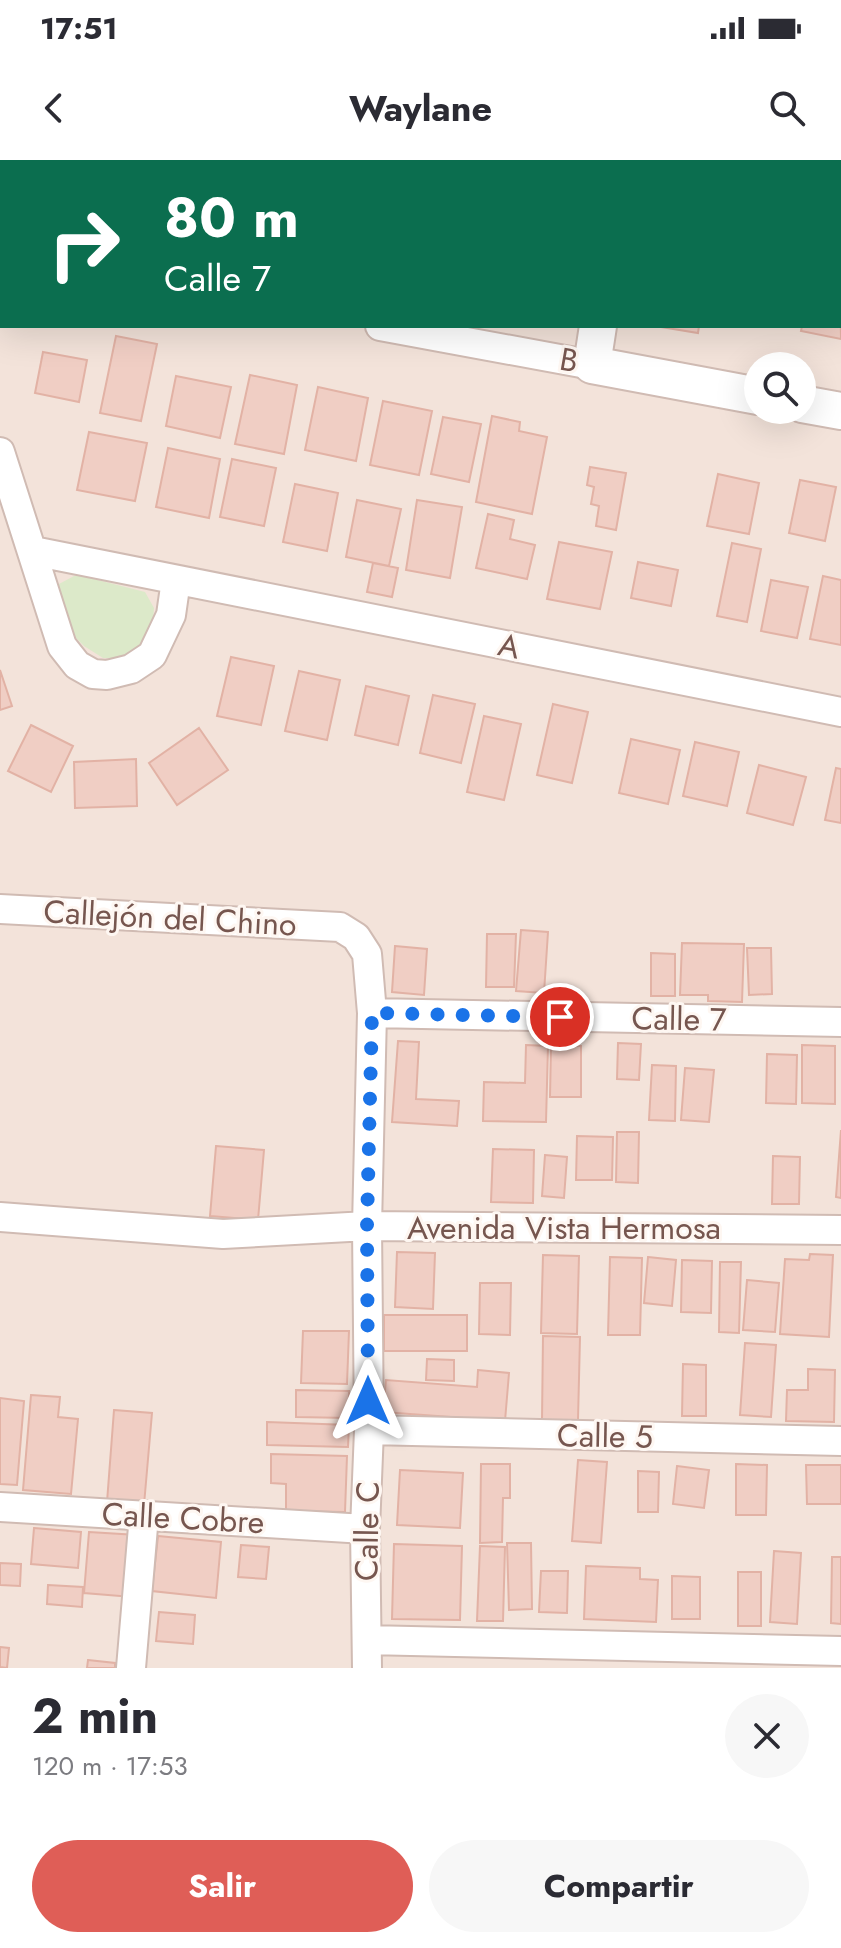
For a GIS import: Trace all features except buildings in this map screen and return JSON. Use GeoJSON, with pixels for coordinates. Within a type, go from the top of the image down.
{"type":"FeatureCollection","features":[{"type":"Feature","properties":{"kind":"street","name":"B"},"geometry":{"type":"LineString","coordinates":[[391,328],[744,393]]}},
{"type":"Feature","properties":{"kind":"street"},"geometry":{"type":"LineString","coordinates":[[592,365],[598,328]]}},
{"type":"Feature","properties":{"kind":"street"},"geometry":{"type":"LineString","coordinates":[[816,407],[841,411]]}},
{"type":"Feature","properties":{"kind":"street"},"geometry":{"type":"LineString","coordinates":[[0,452],[62,646],[77,665],[93,674],[107,675],[131,669],[152,655],[171,615],[176,580]]}},
{"type":"Feature","properties":{"kind":"street","name":"A"},"geometry":{"type":"LineString","coordinates":[[33,551],[841,712]]}},
{"type":"Feature","properties":{"kind":"street","name":"Callejón del Chino"},"geometry":{"type":"LineString","coordinates":[[0,909],[340,927]]}},
{"type":"Feature","properties":{"kind":"street","name":"Calle C"},"geometry":{"type":"LineString","coordinates":[[340,927],[356,937],[367,954],[372,1013],[367,1226],[367,1668]]}},
{"type":"Feature","properties":{"kind":"street","name":"Calle 7"},"geometry":{"type":"LineString","coordinates":[[372,1013],[841,1022]]}},
{"type":"Feature","properties":{"kind":"street","name":"Avenida Vista Hermosa"},"geometry":{"type":"LineString","coordinates":[[0,1217],[223,1234],[367,1226],[841,1230]]}},
{"type":"Feature","properties":{"kind":"street","name":"Calle 5"},"geometry":{"type":"LineString","coordinates":[[369,1430],[841,1441]]}},
{"type":"Feature","properties":{"kind":"street","name":"Calle Cobre"},"geometry":{"type":"LineString","coordinates":[[0,1507],[365,1529]]}},
{"type":"Feature","properties":{"kind":"street"},"geometry":{"type":"LineString","coordinates":[[131,1668],[144,1515]]}},
{"type":"Feature","properties":{"kind":"street"},"geometry":{"type":"LineString","coordinates":[[367,1640],[841,1651]]}},
{"type":"Feature","properties":{"kind":"shaded area"},"geometry":{"type":"Polygon","coordinates":[[[0,328],[841,328],[841,1668],[0,1668],[0,328]]]}},
{"type":"Feature","properties":{"kind":"green space"},"geometry":{"type":"Polygon","coordinates":[[[74,576],[145,592],[154,608],[153,622],[141,648],[124,658],[103,658],[84,646],[69,631],[54,595],[59,584],[74,576]]]}},
{"type":"Feature","properties":{"kind":"route"},"geometry":{"type":"LineString","coordinates":[[368,1401],[367,1226],[372,1013],[560,1017]]}}]}
